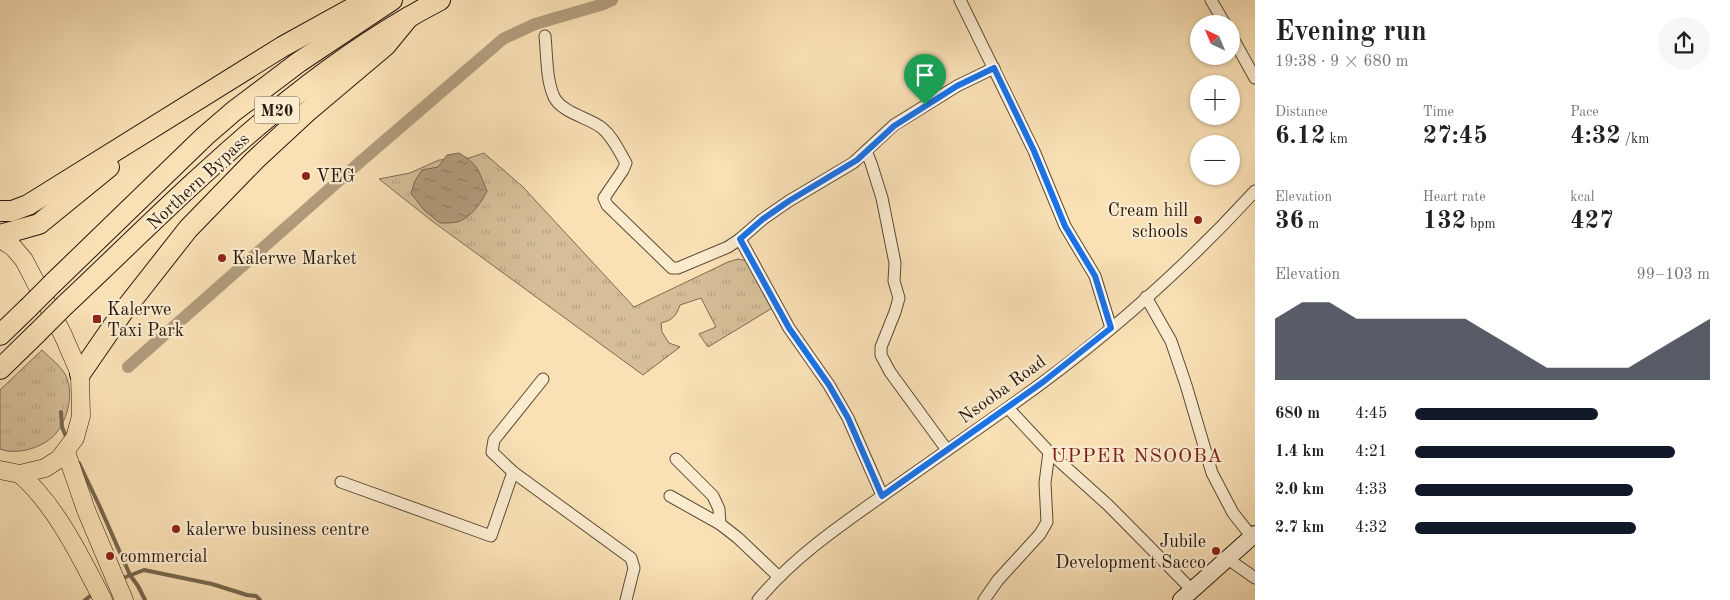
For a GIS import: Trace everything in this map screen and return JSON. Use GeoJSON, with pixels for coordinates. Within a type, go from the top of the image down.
{"type":"FeatureCollection","features":[{"type":"Feature","properties":{"kind":"highway"},"geometry":{"type":"LineString","coordinates":[[0,210],[12,211],[28,205],[282,47],[367,0]]}},
{"type":"Feature","properties":{"kind":"highway","name":"Northern Bypass"},"geometry":{"type":"LineString","coordinates":[[0,335],[205,136],[299,62],[392,0]]}},
{"type":"Feature","properties":{"kind":"highway","name":"Northern Bypass"},"geometry":{"type":"LineString","coordinates":[[0,368],[150,223],[237,143],[307,85],[362,46],[440,0]]}},
{"type":"Feature","properties":{"kind":"highway"},"geometry":{"type":"LineString","coordinates":[[80,374],[122,313],[188,229],[255,160],[309,110],[386,45],[409,17]]}},
{"type":"Feature","properties":{"kind":"highway"},"geometry":{"type":"LineString","coordinates":[[0,237],[39,224],[177,112]]}},
{"type":"Feature","properties":{"kind":"main road"},"geometry":{"type":"LineString","coordinates":[[0,237],[13,247],[24,260],[63,335],[80,374],[81,416],[75,438],[59,459],[45,468],[20,474],[0,470]]}},
{"type":"Feature","properties":{"kind":"main road"},"geometry":{"type":"LineString","coordinates":[[66,452],[83,502],[124,600]]}},
{"type":"Feature","properties":{"kind":"main road"},"geometry":{"type":"LineString","coordinates":[[20,474],[47,503],[103,600]]}},
{"type":"Feature","properties":{"kind":"street"},"geometry":{"type":"LineString","coordinates":[[960,0],[1034,151],[1065,226],[1095,276],[1111,328]]}},
{"type":"Feature","properties":{"kind":"street"},"geometry":{"type":"LineString","coordinates":[[1212,0],[1220,15]]}},
{"type":"Feature","properties":{"kind":"street"},"geometry":{"type":"LineString","coordinates":[[544,36],[554,98],[576,116],[600,126],[609,135],[626,163],[604,198],[607,205],[672,268],[687,265],[740,239],[763,219],[789,201],[846,168],[894,126],[925,105],[957,86],[994,68]]}},
{"type":"Feature","properties":{"kind":"street"},"geometry":{"type":"LineString","coordinates":[[1240,51],[1255,78]]}},
{"type":"Feature","properties":{"kind":"street"},"geometry":{"type":"LineString","coordinates":[[866,152],[882,198],[896,263],[894,281],[898,298],[895,312],[881,347],[881,355],[890,372],[947,450]]}},
{"type":"Feature","properties":{"kind":"street","name":"Nsooba Road"},"geometry":{"type":"LineString","coordinates":[[758,600],[779,577],[819,540],[1008,408],[1111,328],[1212,238],[1255,191]]}},
{"type":"Feature","properties":{"kind":"street"},"geometry":{"type":"LineString","coordinates":[[740,239],[789,328],[829,385],[848,418],[882,496]]}},
{"type":"Feature","properties":{"kind":"street"},"geometry":{"type":"LineString","coordinates":[[1008,408],[1049,452],[1108,505],[1187,595],[1253,536],[1233,513],[1212,473],[1171,341],[1146,297]]}},
{"type":"Feature","properties":{"kind":"street"},"geometry":{"type":"LineString","coordinates":[[543,379],[505,425],[493,445],[492,452],[513,472],[631,558],[634,568],[626,600]]}},
{"type":"Feature","properties":{"kind":"street"},"geometry":{"type":"LineString","coordinates":[[984,600],[998,580],[1040,534],[1047,522],[1044,483],[1049,452]]}},
{"type":"Feature","properties":{"kind":"street"},"geometry":{"type":"LineString","coordinates":[[676,459],[713,496],[719,510],[720,524]]}},
{"type":"Feature","properties":{"kind":"street"},"geometry":{"type":"LineString","coordinates":[[341,482],[491,536],[513,472]]}},
{"type":"Feature","properties":{"kind":"street"},"geometry":{"type":"LineString","coordinates":[[670,496],[720,524],[738,538],[779,577]]}},
{"type":"Feature","properties":{"kind":"street"},"geometry":{"type":"LineString","coordinates":[[1228,559],[1255,578]]}},
{"type":"Feature","properties":{"kind":"green space"},"geometry":{"type":"Polygon","coordinates":[[[484,153],[523,187],[634,307],[738,259],[748,261],[774,307],[708,347],[699,334],[716,327],[701,298],[680,305],[674,317],[661,323],[662,332],[669,343],[680,347],[643,375],[432,221],[379,179],[410,173],[439,160],[469,158],[484,153]]]}},
{"type":"Feature","properties":{"kind":"green space"},"geometry":{"type":"Polygon","coordinates":[[[42,350],[66,376],[70,390],[67,413],[57,432],[39,446],[23,451],[0,449],[0,390],[42,350]]]}},
{"type":"Feature","properties":{"kind":"water"},"geometry":{"type":"Polygon","coordinates":[[[459,153],[471,161],[477,169],[487,191],[471,214],[457,222],[440,223],[424,210],[411,193],[415,181],[422,170],[438,167],[447,155],[459,153]]]}},
{"type":"Feature","properties":{"kind":"waterway"},"geometry":{"type":"LineString","coordinates":[[128,367],[360,162],[503,39],[535,24],[612,0]]}},
{"type":"Feature","properties":{"kind":"waterway"},"geometry":{"type":"LineString","coordinates":[[61,412],[62,427],[67,439]]}},
{"type":"Feature","properties":{"kind":"waterway"},"geometry":{"type":"LineString","coordinates":[[79,463],[130,575],[145,600]]}},
{"type":"Feature","properties":{"kind":"waterway"},"geometry":{"type":"LineString","coordinates":[[123,578],[144,570],[212,584],[256,596],[260,600]]}},
{"type":"Feature","properties":{"kind":"waterway"},"geometry":{"type":"LineString","coordinates":[[85,600],[93,594]]}},
{"type":"Feature","properties":{"kind":"place","name":"VEG"},"geometry":{"type":"Point","coordinates":[306,176]}},
{"type":"Feature","properties":{"kind":"place","name":"Cream hill schools"},"geometry":{"type":"Point","coordinates":[1198,220]}},
{"type":"Feature","properties":{"kind":"place","name":"Kalerwe Market"},"geometry":{"type":"Point","coordinates":[222,258]}},
{"type":"Feature","properties":{"kind":"place","name":"Kalerwe Taxi Park"},"geometry":{"type":"Point","coordinates":[97,319]}},
{"type":"Feature","properties":{"kind":"place","name":"kalerwe business centre"},"geometry":{"type":"Point","coordinates":[176,529]}},
{"type":"Feature","properties":{"kind":"place","name":"Jubile Development Sacco"},"geometry":{"type":"Point","coordinates":[1216,551]}},
{"type":"Feature","properties":{"kind":"place","name":"commercial"},"geometry":{"type":"Point","coordinates":[110,556]}},
{"type":"Feature","properties":{"kind":"district","name":"UPPER NSOOBA"},"geometry":{"type":"Point","coordinates":[1137,455]}},
{"type":"Feature","properties":{"kind":"route"},"geometry":{"type":"LineString","coordinates":[[994,68],[1034,151],[1065,226],[1095,276],[1111,328],[1008,408],[882,496],[848,418],[829,385],[789,328],[740,239],[763,219],[789,201],[846,168],[887,131],[925,105],[957,86],[994,68]]}}]}
